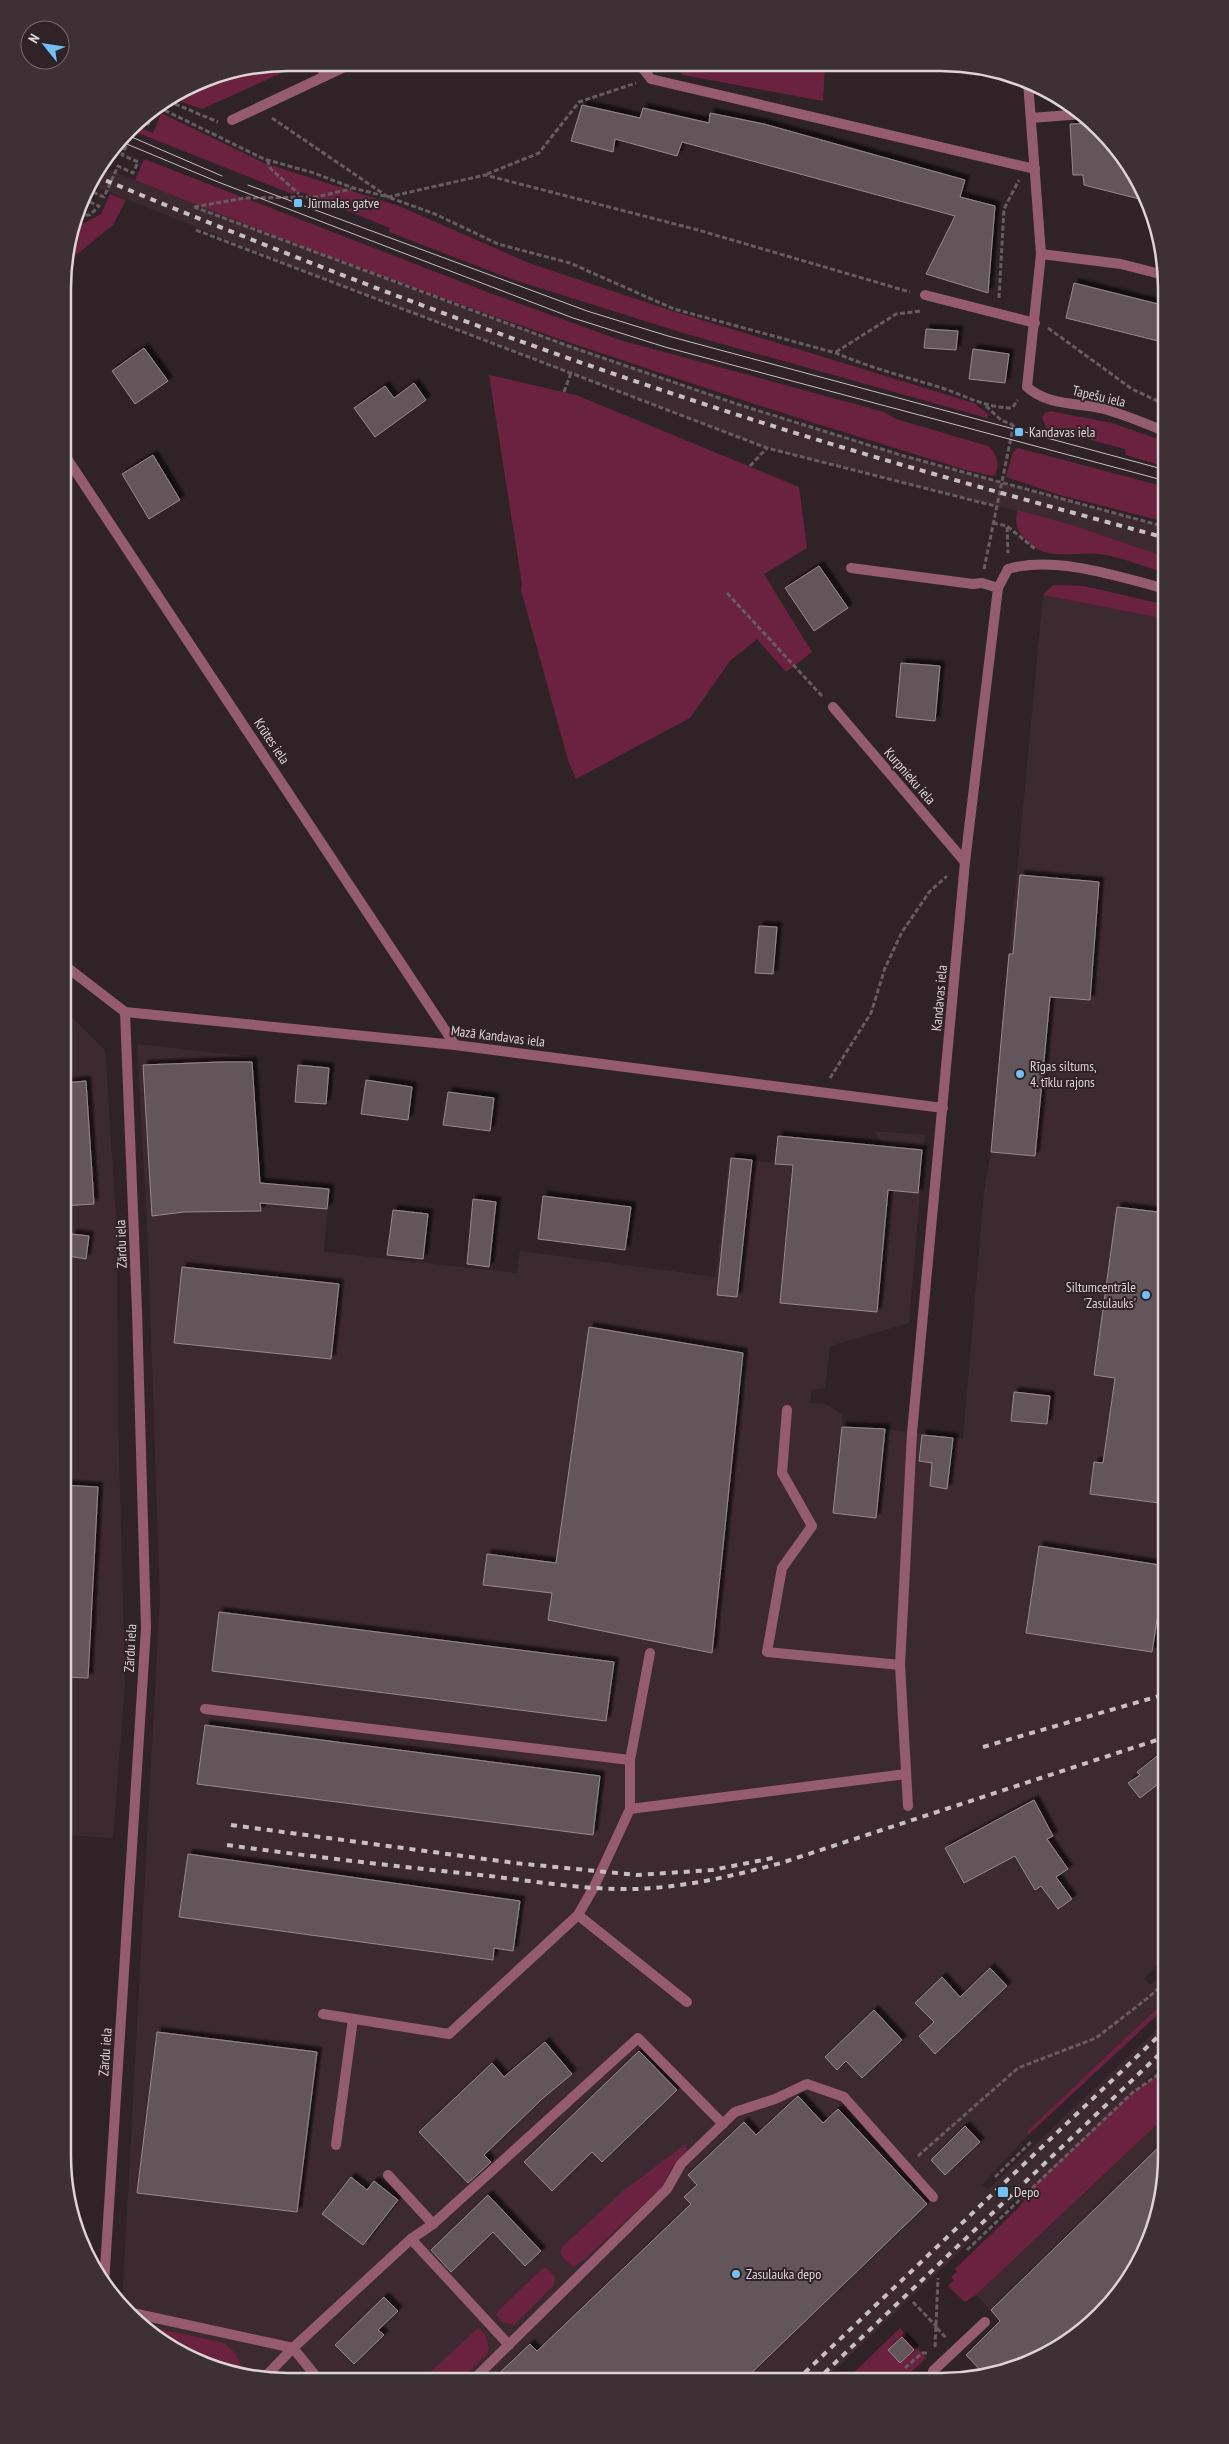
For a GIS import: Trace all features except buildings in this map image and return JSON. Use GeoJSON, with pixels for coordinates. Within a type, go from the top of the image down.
{"type":"FeatureCollection","features":[{"type":"Feature","properties":{"kind":"street"},"geometry":{"type":"LineString","coordinates":[[324,71],[326,76]]}},
{"type":"Feature","properties":{"kind":"street"},"geometry":{"type":"LineString","coordinates":[[232,120],[256,107],[336,71]]}},
{"type":"Feature","properties":{"kind":"street"},"geometry":{"type":"LineString","coordinates":[[645,71],[651,78],[1035,169]]}},
{"type":"Feature","properties":{"kind":"street"},"geometry":{"type":"LineString","coordinates":[[1027,387],[1042,254],[1029,90]]}},
{"type":"Feature","properties":{"kind":"street"},"geometry":{"type":"LineString","coordinates":[[1031,118],[1071,115]]}},
{"type":"Feature","properties":{"kind":"street"},"geometry":{"type":"LineString","coordinates":[[1042,254],[1121,264],[1157,273]]}},
{"type":"Feature","properties":{"kind":"street"},"geometry":{"type":"LineString","coordinates":[[925,295],[1035,323]]}},
{"type":"Feature","properties":{"kind":"street","name":"Tapešu iela"},"geometry":{"type":"LineString","coordinates":[[1027,387],[1036,396],[1052,401],[1100,408],[1158,429]]}},
{"type":"Feature","properties":{"kind":"street","name":"Krūtes iela"},"geometry":{"type":"LineString","coordinates":[[71,465],[455,1045]]}},
{"type":"Feature","properties":{"kind":"street"},"geometry":{"type":"LineString","coordinates":[[1008,570],[1025,564],[1090,570],[1158,587]]}},
{"type":"Feature","properties":{"kind":"street"},"geometry":{"type":"LineString","coordinates":[[851,568],[973,584],[982,583],[998,588]]}},
{"type":"Feature","properties":{"kind":"street","name":"Kandavas iela"},"geometry":{"type":"LineString","coordinates":[[908,1806],[900,1665],[912,1433],[966,862],[998,588],[1008,570]]}},
{"type":"Feature","properties":{"kind":"street","name":"Kurpnieku iela"},"geometry":{"type":"LineString","coordinates":[[833,707],[966,862]]}},
{"type":"Feature","properties":{"kind":"street"},"geometry":{"type":"LineString","coordinates":[[71,970],[124,1012]]}},
{"type":"Feature","properties":{"kind":"street","name":"Mazā Kandavas iela"},"geometry":{"type":"LineString","coordinates":[[124,1012],[455,1045],[943,1108]]}},
{"type":"Feature","properties":{"kind":"street","name":"Zārdu iela"},"geometry":{"type":"LineString","coordinates":[[105,2271],[146,1628],[138,1310],[124,1012]]}},
{"type":"Feature","properties":{"kind":"street"},"geometry":{"type":"LineString","coordinates":[[787,1410],[782,1473],[812,1526],[782,1568],[767,1652],[900,1665]]}},
{"type":"Feature","properties":{"kind":"street"},"geometry":{"type":"LineString","coordinates":[[323,2014],[449,2034],[578,1915],[594,1887],[630,1809],[630,1760],[650,1653]]}},
{"type":"Feature","properties":{"kind":"street"},"geometry":{"type":"LineString","coordinates":[[206,1709],[630,1760]]}},
{"type":"Feature","properties":{"kind":"street"},"geometry":{"type":"LineString","coordinates":[[630,1809],[906,1774]]}},
{"type":"Feature","properties":{"kind":"street"},"geometry":{"type":"LineString","coordinates":[[578,1915],[687,2002]]}},
{"type":"Feature","properties":{"kind":"street"},"geometry":{"type":"LineString","coordinates":[[336,2145],[353,2019]]}},
{"type":"Feature","properties":{"kind":"street"},"geometry":{"type":"LineString","coordinates":[[270,2372],[293,2348],[411,2239],[433,2224],[638,2038],[723,2124]]}},
{"type":"Feature","properties":{"kind":"street"},"geometry":{"type":"LineString","coordinates":[[480,2373],[667,2189],[681,2164],[734,2112],[775,2099],[807,2084],[844,2097],[933,2197]]}},
{"type":"Feature","properties":{"kind":"street"},"geometry":{"type":"LineString","coordinates":[[388,2175],[433,2224]]}},
{"type":"Feature","properties":{"kind":"street"},"geometry":{"type":"LineString","coordinates":[[411,2239],[509,2345]]}},
{"type":"Feature","properties":{"kind":"street"},"geometry":{"type":"LineString","coordinates":[[141,2315],[293,2348],[314,2373]]}},
{"type":"Feature","properties":{"kind":"street"},"geometry":{"type":"LineString","coordinates":[[933,2373],[986,2322]]}},
{"type":"Feature","properties":{"kind":"path"},"geometry":{"type":"LineString","coordinates":[[256,107],[388,197],[485,175],[540,153],[579,102],[651,78]]}},
{"type":"Feature","properties":{"kind":"path"},"geometry":{"type":"LineString","coordinates":[[174,104],[215,122],[225,123],[232,120]]}},
{"type":"Feature","properties":{"kind":"path"},"geometry":{"type":"LineString","coordinates":[[163,111],[267,160],[314,173],[353,188],[388,197],[435,214],[498,244],[570,263],[674,309],[836,353],[852,360],[945,389],[986,405],[1012,408],[1027,387]]}},
{"type":"Feature","properties":{"kind":"path"},"geometry":{"type":"LineString","coordinates":[[94,192],[104,197],[118,166],[133,173],[138,162],[122,155],[127,143]]}},
{"type":"Feature","properties":{"kind":"path"},"geometry":{"type":"LineString","coordinates":[[267,160],[271,169],[299,194]]}},
{"type":"Feature","properties":{"kind":"path"},"geometry":{"type":"LineString","coordinates":[[996,313],[999,297],[1004,209],[1022,174]]}},
{"type":"Feature","properties":{"kind":"path"},"geometry":{"type":"LineString","coordinates":[[485,175],[698,230],[907,292],[925,295]]}},
{"type":"Feature","properties":{"kind":"path"},"geometry":{"type":"LineString","coordinates":[[353,188],[316,197],[245,198],[194,207],[562,344],[740,405],[904,456],[1158,525]]}},
{"type":"Feature","properties":{"kind":"path"},"geometry":{"type":"LineString","coordinates":[[84,215],[90,215],[99,206],[89,202]]}},
{"type":"Feature","properties":{"kind":"path"},"geometry":{"type":"LineString","coordinates":[[196,230],[767,448],[995,506]]}},
{"type":"Feature","properties":{"kind":"path"},"geometry":{"type":"LineString","coordinates":[[836,353],[896,314],[926,310]]}},
{"type":"Feature","properties":{"kind":"path"},"geometry":{"type":"LineString","coordinates":[[1048,328],[1132,389],[1158,401]]}},
{"type":"Feature","properties":{"kind":"path"},"geometry":{"type":"LineString","coordinates":[[564,392],[571,373]]}},
{"type":"Feature","properties":{"kind":"path"},"geometry":{"type":"LineString","coordinates":[[984,569],[1000,481],[1013,424],[1001,420],[986,405]]}},
{"type":"Feature","properties":{"kind":"path"},"geometry":{"type":"LineString","coordinates":[[750,466],[767,448]]}},
{"type":"Feature","properties":{"kind":"path"},"geometry":{"type":"LineString","coordinates":[[992,523],[1007,526],[1054,566]]}},
{"type":"Feature","properties":{"kind":"path"},"geometry":{"type":"LineString","coordinates":[[1007,526],[1008,570]]}},
{"type":"Feature","properties":{"kind":"path"},"geometry":{"type":"LineString","coordinates":[[728,593],[833,707]]}},
{"type":"Feature","properties":{"kind":"path"},"geometry":{"type":"LineString","coordinates":[[821,1092],[871,1013],[885,968],[902,932],[930,891],[947,876]]}},
{"type":"Feature","properties":{"kind":"path"},"geometry":{"type":"LineString","coordinates":[[906,2166],[1018,2068],[1096,2038],[1158,1989]]}},
{"type":"Feature","properties":{"kind":"path"},"geometry":{"type":"LineString","coordinates":[[967,2250],[1132,2093],[1158,2075]]}},
{"type":"Feature","properties":{"kind":"path"},"geometry":{"type":"LineString","coordinates":[[995,2177],[1031,2142]]}},
{"type":"Feature","properties":{"kind":"path"},"geometry":{"type":"LineString","coordinates":[[913,2302],[937,2328],[938,2278]]}},
{"type":"Feature","properties":{"kind":"path"},"geometry":{"type":"LineString","coordinates":[[905,2368],[922,2353]]}},
{"type":"Feature","properties":{"kind":"shaded area"},"geometry":{"type":"Polygon","coordinates":[[[286,71],[202,109],[182,102],[183,98],[205,88],[232,79],[246,75],[286,71]]]}},
{"type":"Feature","properties":{"kind":"shaded area"},"geometry":{"type":"Polygon","coordinates":[[[678,71],[825,71],[823,101],[683,75],[678,71]]]}},
{"type":"Feature","properties":{"kind":"shaded area"},"geometry":{"type":"Polygon","coordinates":[[[161,113],[264,163],[399,206],[529,263],[669,310],[974,403],[989,415],[987,418],[683,333],[511,279],[389,232],[390,228],[301,192],[292,194],[138,133],[141,129],[153,133],[161,113]]]}},
{"type":"Feature","properties":{"kind":"shaded area"},"geometry":{"type":"Polygon","coordinates":[[[144,159],[490,293],[620,340],[884,412],[896,419],[988,446],[997,460],[996,473],[993,476],[966,470],[756,404],[548,335],[340,260],[135,180],[144,159]]]}},
{"type":"Feature","properties":{"kind":"shaded area"},"geometry":{"type":"Polygon","coordinates":[[[107,169],[420,292],[740,405],[904,456],[1158,525],[1158,554],[1072,525],[767,448],[313,274],[96,187],[107,169]]]}},
{"type":"Feature","properties":{"kind":"shaded area"},"geometry":{"type":"Polygon","coordinates":[[[110,194],[126,200],[113,225],[73,257],[81,225],[101,214],[110,194]]]}},
{"type":"Feature","properties":{"kind":"shaded area"},"geometry":{"type":"Polygon","coordinates":[[[489,375],[576,395],[799,487],[807,548],[764,574],[812,652],[786,672],[757,639],[730,661],[690,718],[576,779],[568,760],[521,590],[522,584],[489,375]]]}},
{"type":"Feature","properties":{"kind":"shaded area"},"geometry":{"type":"Polygon","coordinates":[[[1050,411],[1112,423],[1158,439],[1158,465],[1126,455],[1125,449],[1046,428],[1042,417],[1050,411]]]}},
{"type":"Feature","properties":{"kind":"shaded area"},"geometry":{"type":"Polygon","coordinates":[[[1018,448],[1158,485],[1158,520],[1060,495],[1006,477],[1013,452],[1018,448]]]}},
{"type":"Feature","properties":{"kind":"shaded area"},"geometry":{"type":"Polygon","coordinates":[[[1017,510],[1072,525],[1158,554],[1158,570],[1108,555],[1090,553],[1052,554],[1043,551],[1027,541],[1021,534],[1016,519],[1017,510]]]}},
{"type":"Feature","properties":{"kind":"shaded area"},"geometry":{"type":"Polygon","coordinates":[[[1053,585],[1084,586],[1158,603],[1158,617],[1043,595],[1053,585]]]}},
{"type":"Feature","properties":{"kind":"shaded area"},"geometry":{"type":"Polygon","coordinates":[[[1043,595],[1158,617],[1158,1964],[1144,1979],[1150,1985],[1155,1981],[1158,1982],[1158,2008],[1029,2129],[1027,2136],[982,2185],[988,2189],[1158,2029],[1158,2068],[1099,2126],[1022,2196],[1019,2195],[831,2373],[289,2373],[246,2369],[219,2361],[180,2344],[156,2328],[123,2296],[160,1598],[148,1244],[137,1044],[252,1057],[260,1183],[329,1189],[324,1252],[517,1273],[520,1251],[716,1277],[729,1158],[775,1163],[778,1136],[885,1147],[874,1131],[925,1135],[909,1323],[830,1346],[825,1388],[812,1390],[810,1403],[826,1404],[842,1415],[843,1427],[885,1429],[963,1439],[984,1193],[991,1151],[1043,595]]]}},
{"type":"Feature","properties":{"kind":"shaded area"},"geometry":{"type":"Polygon","coordinates":[[[71,1016],[105,1050],[117,1234],[118,1416],[125,1682],[113,1838],[71,1835],[71,1016]]]}},
{"type":"Feature","properties":{"kind":"shaded area"},"geometry":{"type":"Polygon","coordinates":[[[1158,2008],[1158,2014],[1027,2136],[1029,2129],[1158,2008]]]}},
{"type":"Feature","properties":{"kind":"shaded area"},"geometry":{"type":"Polygon","coordinates":[[[1158,2075],[1158,2124],[976,2295],[965,2302],[948,2286],[954,2280],[951,2277],[957,2272],[955,2269],[1016,2210],[1024,2201],[1022,2196],[1132,2093],[1158,2075]]]}},
{"type":"Feature","properties":{"kind":"shaded area"},"geometry":{"type":"Polygon","coordinates":[[[1158,2124],[1158,2155],[1154,2198],[1141,2239],[1129,2264],[1113,2288],[1084,2319],[1049,2344],[1037,2350],[1010,2361],[980,2369],[966,2355],[1000,2321],[976,2295],[1158,2124]]]}},
{"type":"Feature","properties":{"kind":"shaded area"},"geometry":{"type":"Polygon","coordinates":[[[686,2144],[687,2152],[671,2168],[662,2187],[587,2257],[574,2267],[566,2261],[560,2253],[562,2247],[623,2191],[686,2144]]]}},
{"type":"Feature","properties":{"kind":"shaded area"},"geometry":{"type":"Polygon","coordinates":[[[546,2268],[555,2277],[554,2285],[514,2325],[502,2322],[496,2315],[499,2310],[541,2270],[546,2268]]]}},
{"type":"Feature","properties":{"kind":"shaded area"},"geometry":{"type":"Polygon","coordinates":[[[156,2328],[224,2343],[236,2354],[241,2368],[192,2350],[156,2328]]]}},
{"type":"Feature","properties":{"kind":"shaded area"},"geometry":{"type":"Polygon","coordinates":[[[478,2328],[484,2333],[487,2339],[488,2353],[468,2373],[430,2373],[478,2328]]]}},
{"type":"Feature","properties":{"kind":"shaded area"},"geometry":{"type":"Polygon","coordinates":[[[900,2328],[926,2358],[910,2373],[853,2373],[900,2328]]]}},
{"type":"Feature","properties":{"kind":"tram line"},"geometry":{"type":"LineString","coordinates":[[133,137],[222,176]]}},
{"type":"Feature","properties":{"kind":"tram line"},"geometry":{"type":"LineString","coordinates":[[126,144],[218,182],[573,318],[665,347],[1158,479]]}},
{"type":"Feature","properties":{"kind":"tram line"},"geometry":{"type":"LineString","coordinates":[[248,185],[587,311],[668,336],[1158,468]]}},
{"type":"Feature","properties":{"kind":"railway"},"geometry":{"type":"LineString","coordinates":[[101,178],[413,302],[654,388],[896,463],[1158,536]]}},
{"type":"Feature","properties":{"kind":"railway"},"geometry":{"type":"LineString","coordinates":[[983,1747],[1158,1696]]}},
{"type":"Feature","properties":{"kind":"railway"},"geometry":{"type":"LineString","coordinates":[[227,1845],[581,1887],[636,1889],[673,1886],[781,1863],[1158,1740]]}},
{"type":"Feature","properties":{"kind":"railway"},"geometry":{"type":"LineString","coordinates":[[231,1825],[515,1863],[637,1875],[712,1870],[778,1857]]}},
{"type":"Feature","properties":{"kind":"railway"},"geometry":{"type":"LineString","coordinates":[[804,2373],[1158,2037]]}},
{"type":"Feature","properties":{"kind":"railway"},"geometry":{"type":"LineString","coordinates":[[824,2373],[1158,2056]]}},
{"type":"Feature","properties":{"kind":"place","name":"Jūrmalas gatve"},"geometry":{"type":"Point","coordinates":[298,203]}},
{"type":"Feature","properties":{"kind":"place","name":"Kandavas iela"},"geometry":{"type":"Point","coordinates":[1019,432]}},
{"type":"Feature","properties":{"kind":"place","name":"Rīgas siltums, 4. tīklu rajons"},"geometry":{"type":"Point","coordinates":[1020,1074]}},
{"type":"Feature","properties":{"kind":"place","name":"Siltumcentrāle 'Zasulauks'"},"geometry":{"type":"Point","coordinates":[1146,1295]}},
{"type":"Feature","properties":{"kind":"place","name":"Depo"},"geometry":{"type":"Point","coordinates":[1003,2192]}},
{"type":"Feature","properties":{"kind":"place","name":"Zasulauka depo"},"geometry":{"type":"Point","coordinates":[736,2274]}}]}
